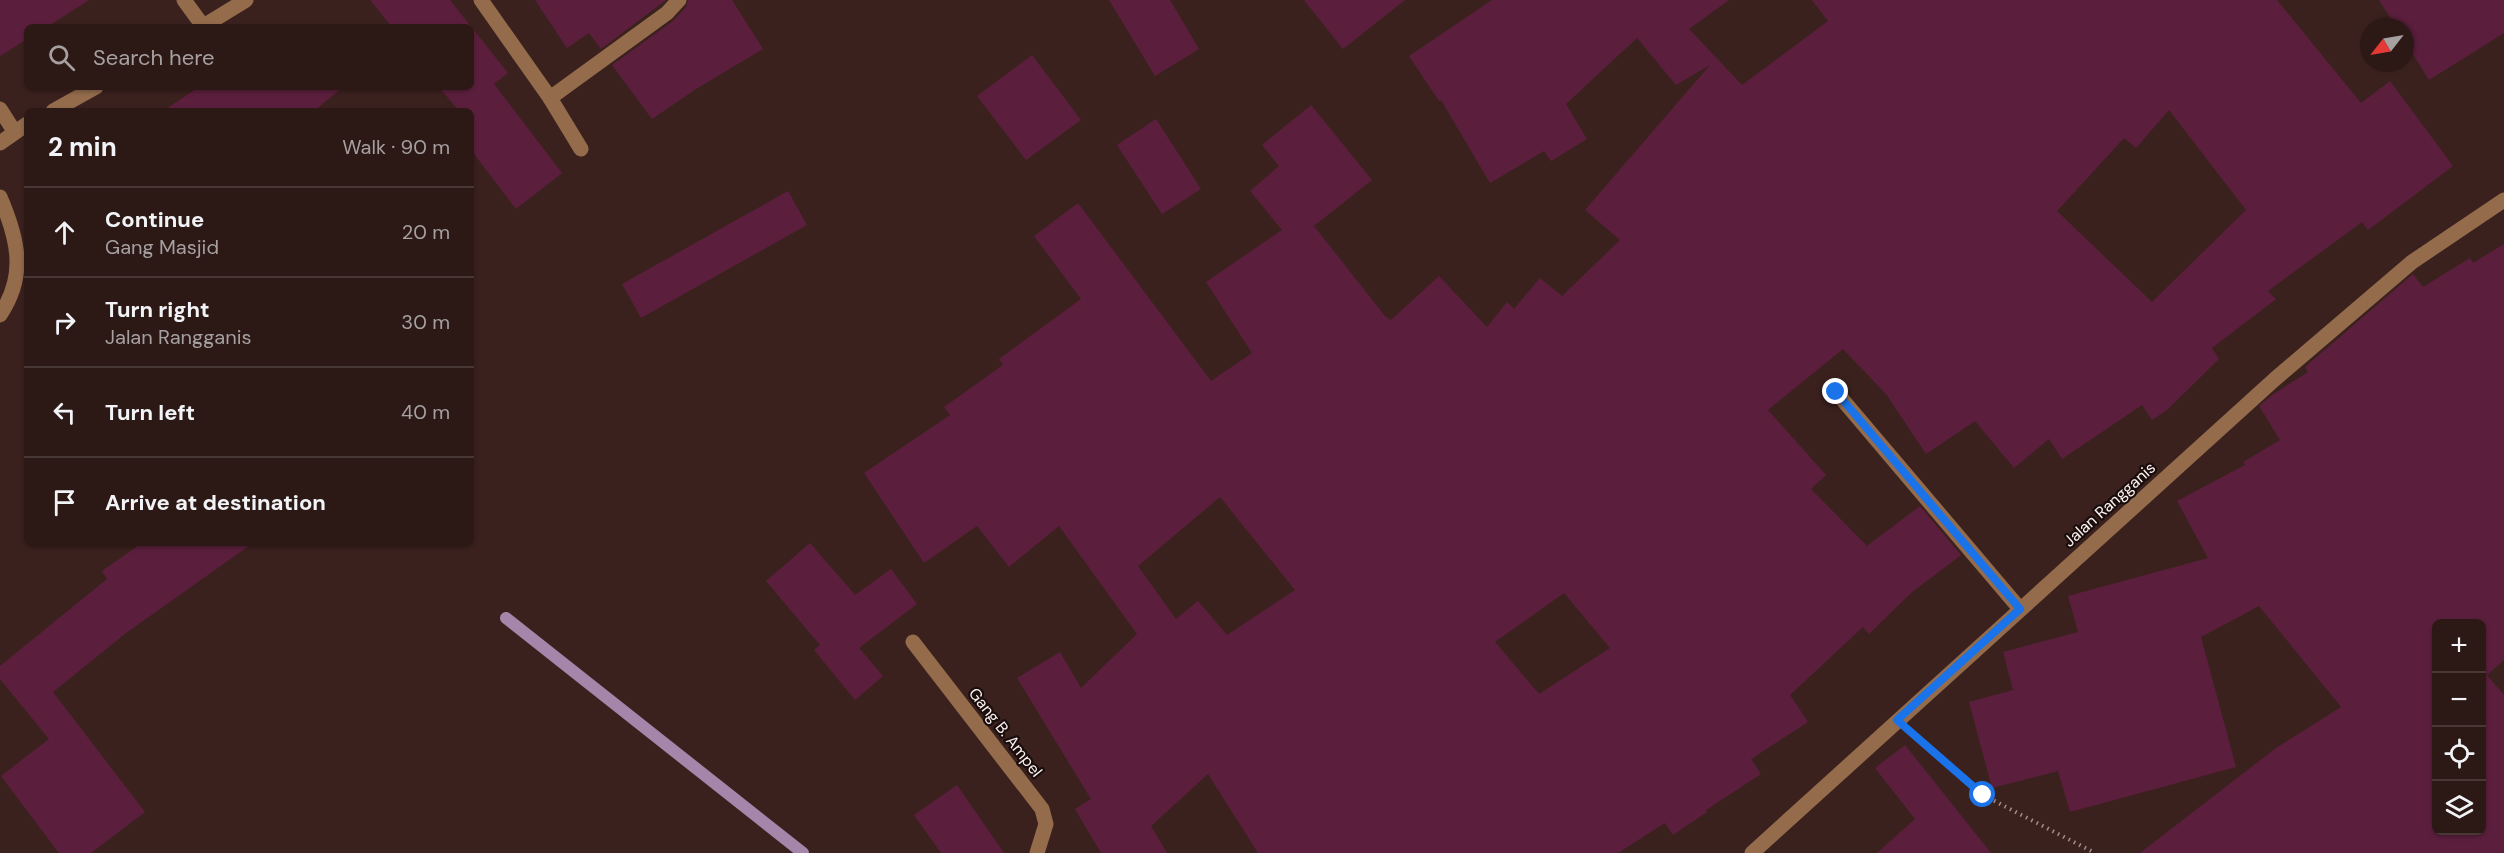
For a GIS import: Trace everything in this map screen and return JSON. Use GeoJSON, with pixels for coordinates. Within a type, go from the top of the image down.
{"type":"FeatureCollection","features":[{"type":"Feature","properties":{"kind":"street"},"geometry":{"type":"LineString","coordinates":[[184,0],[200,24]]}},
{"type":"Feature","properties":{"kind":"street"},"geometry":{"type":"LineString","coordinates":[[207,24],[246,0]]}},
{"type":"Feature","properties":{"kind":"street"},"geometry":{"type":"LineString","coordinates":[[481,0],[550,98],[581,149]]}},
{"type":"Feature","properties":{"kind":"street"},"geometry":{"type":"LineString","coordinates":[[550,98],[667,13],[679,0]]}},
{"type":"Feature","properties":{"kind":"street"},"geometry":{"type":"LineString","coordinates":[[58,108],[91,90]]}},
{"type":"Feature","properties":{"kind":"street"},"geometry":{"type":"LineString","coordinates":[[0,108],[21,128],[0,143]]}},
{"type":"Feature","properties":{"kind":"street"},"geometry":{"type":"LineString","coordinates":[[0,197],[16,239],[18,267],[12,296],[0,315]]}},
{"type":"Feature","properties":{"kind":"street","name":"Jalan Rangganis"},"geometry":{"type":"LineString","coordinates":[[1752,853],[2020,609],[2371,296],[2444,238],[2504,200]]}},
{"type":"Feature","properties":{"kind":"street"},"geometry":{"type":"LineString","coordinates":[[1836,392],[2020,609]]}},
{"type":"Feature","properties":{"kind":"street","name":"Gang B. Ampel"},"geometry":{"type":"LineString","coordinates":[[913,642],[1042,808],[1046,824],[1037,853]]}},
{"type":"Feature","properties":{"kind":"path"},"geometry":{"type":"LineString","coordinates":[[1897,720],[1983,795],[2095,853]]}},
{"type":"Feature","properties":{"kind":"building"},"geometry":{"type":"Polygon","coordinates":[[[0,0],[89,0],[52,24],[24,24],[24,41],[0,56],[0,0]]]}},
{"type":"Feature","properties":{"kind":"building"},"geometry":{"type":"Polygon","coordinates":[[[370,0],[450,0],[469,24],[390,24],[370,0]]]}},
{"type":"Feature","properties":{"kind":"building"},"geometry":{"type":"Polygon","coordinates":[[[535,0],[666,0],[601,49],[589,33],[567,48],[535,0]]]}},
{"type":"Feature","properties":{"kind":"building"},"geometry":{"type":"Polygon","coordinates":[[[688,0],[732,0],[763,49],[696,89],[652,119],[612,65],[673,21],[686,7],[688,0]]]}},
{"type":"Feature","properties":{"kind":"building"},"geometry":{"type":"Polygon","coordinates":[[[1109,0],[1170,0],[1199,49],[1155,76],[1109,0]]]}},
{"type":"Feature","properties":{"kind":"building"},"geometry":{"type":"Polygon","coordinates":[[[1304,0],[1405,0],[1343,49],[1304,0]]]}},
{"type":"Feature","properties":{"kind":"building"},"geometry":{"type":"Polygon","coordinates":[[[1492,0],[1729,0],[1689,29],[1742,85],[1828,21],[1812,0],[2277,0],[2361,103],[2390,81],[2453,166],[2368,230],[2362,222],[2268,291],[2276,299],[2212,348],[2219,359],[2167,410],[2152,420],[2142,405],[2062,459],[2049,439],[2014,468],[1975,421],[1926,454],[1886,394],[1843,349],[1768,410],[1826,475],[1811,489],[1867,546],[1920,506],[1961,555],[1911,593],[1869,634],[1863,627],[1790,695],[1808,722],[1751,759],[1761,774],[1673,835],[1665,823],[1618,853],[1258,853],[1208,774],[1151,826],[1167,853],[1101,853],[1075,809],[1091,799],[1017,678],[1060,652],[1081,688],[1137,634],[1059,526],[1009,567],[977,526],[924,563],[864,473],[950,415],[944,407],[1003,365],[999,359],[1081,299],[1034,236],[1078,203],[1211,381],[1252,353],[1206,282],[1282,230],[1250,191],[1279,166],[1262,145],[1311,105],[1372,180],[1314,226],[1385,316],[1391,320],[1439,276],[1487,327],[1507,302],[1514,309],[1540,278],[1562,296],[1620,240],[1585,210],[1710,65],[1676,85],[1637,38],[1566,104],[1587,139],[1551,161],[1544,151],[1490,183],[1441,100],[1439,101],[1409,56],[1492,0]],[[2169,110],[2136,148],[2124,138],[2057,211],[2152,302],[2246,210],[2169,110]],[[1220,497],[1138,566],[1176,619],[1198,601],[1227,635],[1295,590],[1220,497]],[[1564,593],[1495,642],[1539,694],[1610,648],[1564,593]]]}},
{"type":"Feature","properties":{"kind":"building"},"geometry":{"type":"Polygon","coordinates":[[[2379,0],[2504,0],[2504,33],[2429,80],[2414,56],[2414,18],[2390,18],[2379,0]]]}},
{"type":"Feature","properties":{"kind":"building"},"geometry":{"type":"Polygon","coordinates":[[[474,30],[508,73],[494,84],[562,173],[516,209],[474,154],[474,108],[456,108],[442,90],[474,90],[474,30]]]}},
{"type":"Feature","properties":{"kind":"building"},"geometry":{"type":"Polygon","coordinates":[[[1032,55],[1081,120],[1026,160],[977,96],[1032,55]]]}},
{"type":"Feature","properties":{"kind":"building"},"geometry":{"type":"Polygon","coordinates":[[[194,90],[340,90],[318,108],[168,108],[194,90]]]}},
{"type":"Feature","properties":{"kind":"building"},"geometry":{"type":"Polygon","coordinates":[[[1156,119],[1201,189],[1162,214],[1117,145],[1156,119]]]}},
{"type":"Feature","properties":{"kind":"building"},"geometry":{"type":"Polygon","coordinates":[[[788,191],[807,225],[641,318],[622,284],[788,191]]]}},
{"type":"Feature","properties":{"kind":"building"},"geometry":{"type":"Polygon","coordinates":[[[2504,244],[2504,660],[2487,675],[2504,695],[2504,853],[2140,853],[2276,748],[2341,707],[2259,606],[2201,637],[2236,767],[2070,812],[2058,771],[1992,788],[1969,702],[2013,690],[2003,652],[2078,632],[2068,596],[2208,558],[2177,501],[2245,465],[2243,462],[2280,440],[2259,406],[2308,372],[2305,367],[2413,274],[2423,287],[2470,258],[2473,263],[2504,244]]]}},
{"type":"Feature","properties":{"kind":"building"},"geometry":{"type":"Polygon","coordinates":[[[810,543],[855,595],[891,569],[917,604],[859,648],[883,676],[855,700],[814,650],[820,645],[766,581],[810,543]]]}},
{"type":"Feature","properties":{"kind":"building"},"geometry":{"type":"Polygon","coordinates":[[[138,546],[249,546],[126,633],[53,692],[145,812],[91,853],[59,853],[1,776],[49,739],[0,679],[0,666],[107,579],[102,571],[138,546]]]}},
{"type":"Feature","properties":{"kind":"building"},"geometry":{"type":"Polygon","coordinates":[[[1905,745],[1991,853],[1877,853],[1915,819],[1875,768],[1905,745]]]}},
{"type":"Feature","properties":{"kind":"building"},"geometry":{"type":"Polygon","coordinates":[[[957,785],[1004,853],[941,853],[914,815],[957,785]]]}},
{"type":"Feature","properties":{"kind":"waterway"},"geometry":{"type":"LineString","coordinates":[[506,618],[803,853]]}},
{"type":"Feature","properties":{"kind":"route"},"geometry":{"type":"LineString","coordinates":[[1836,392],[2020,609],[1897,720],[1983,795]]}}]}
